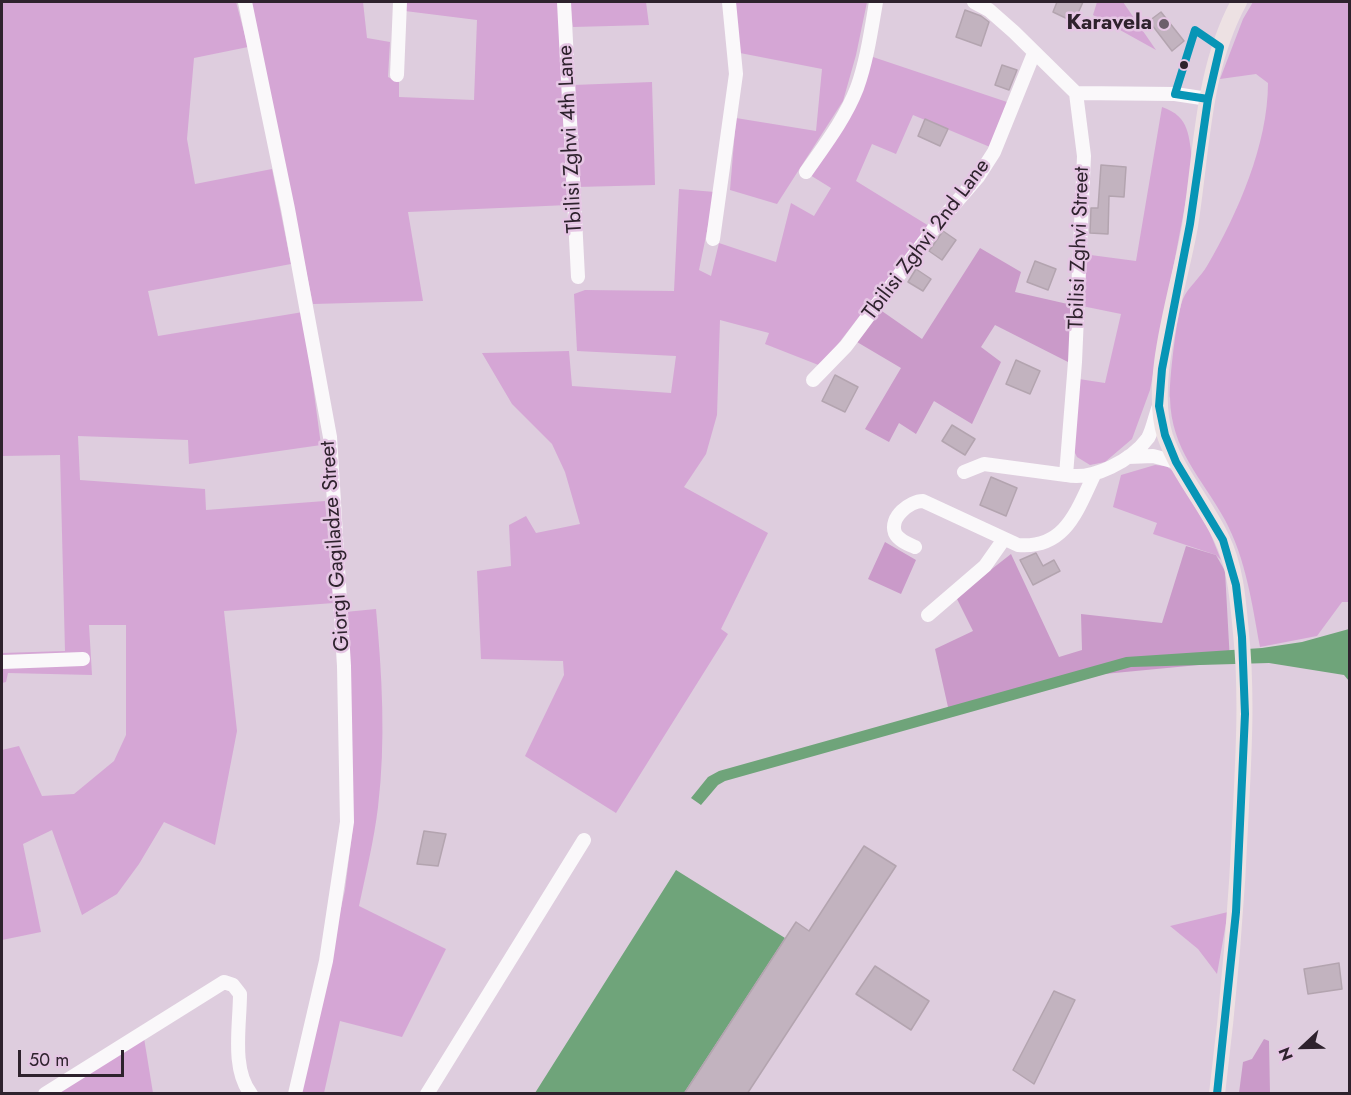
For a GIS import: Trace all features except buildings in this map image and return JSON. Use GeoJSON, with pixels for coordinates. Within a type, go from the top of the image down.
{"type":"FeatureCollection","features":[{"type":"Feature","properties":{"kind":"main road"},"geometry":{"type":"LineString","coordinates":[[1217,1094],[1236,912],[1245,714],[1242,637],[1236,585],[1223,540],[1176,462],[1165,435],[1159,406],[1162,369],[1190,224],[1208,99],[1226,26],[1239,2]]}},
{"type":"Feature","properties":{"kind":"street","name":"Giorgi Gagiladze Street"},"geometry":{"type":"LineString","coordinates":[[245,2],[290,220],[330,437],[344,666],[346,822],[326,961],[295,1094]]}},
{"type":"Feature","properties":{"kind":"street"},"geometry":{"type":"LineString","coordinates":[[397,75],[400,2]]}},
{"type":"Feature","properties":{"kind":"street","name":"Tbilisi Zghvi 4th Lane"},"geometry":{"type":"LineString","coordinates":[[564,2],[578,277]]}},
{"type":"Feature","properties":{"kind":"street"},"geometry":{"type":"LineString","coordinates":[[713,239],[736,74],[729,2]]}},
{"type":"Feature","properties":{"kind":"street"},"geometry":{"type":"LineString","coordinates":[[806,172],[845,113],[856,89],[866,61],[876,2]]}},
{"type":"Feature","properties":{"kind":"street"},"geometry":{"type":"LineString","coordinates":[[974,2],[989,10],[1076,93],[1175,94],[1208,99]]}},
{"type":"Feature","properties":{"kind":"street","name":"Tbilisi Zghvi 2nd Lane"},"geometry":{"type":"LineString","coordinates":[[813,380],[846,346],[935,227],[978,177],[994,152],[1034,52]]}},
{"type":"Feature","properties":{"kind":"street","name":"Tbilisi Zghvi Street"},"geometry":{"type":"LineString","coordinates":[[1066,475],[1076,341],[1084,156],[1076,93]]}},
{"type":"Feature","properties":{"kind":"street"},"geometry":{"type":"LineString","coordinates":[[964,472],[984,464],[1077,477],[1095,473],[1128,457],[1148,437],[1159,406]]}},
{"type":"Feature","properties":{"kind":"street"},"geometry":{"type":"LineString","coordinates":[[1128,457],[1153,456],[1176,462]]}},
{"type":"Feature","properties":{"kind":"street"},"geometry":{"type":"LineString","coordinates":[[915,547],[895,534],[894,525],[905,507],[915,501],[923,501],[1018,545],[1030,546],[1052,540],[1062,533],[1095,473]]}},
{"type":"Feature","properties":{"kind":"street"},"geometry":{"type":"LineString","coordinates":[[928,615],[985,566],[1004,539]]}},
{"type":"Feature","properties":{"kind":"street"},"geometry":{"type":"LineString","coordinates":[[2,662],[83,659]]}},
{"type":"Feature","properties":{"kind":"street"},"geometry":{"type":"LineString","coordinates":[[427,1094],[584,840]]}},
{"type":"Feature","properties":{"kind":"street"},"geometry":{"type":"LineString","coordinates":[[45,1094],[224,982],[233,985],[240,994],[240,1068],[243,1083],[251,1094]]}},
{"type":"Feature","properties":{"kind":"shaded area"},"geometry":{"type":"Polygon","coordinates":[[[2,2],[236,2],[248,47],[194,58],[187,139],[195,184],[272,169],[291,264],[148,291],[158,336],[303,312],[321,445],[189,464],[188,440],[78,436],[80,480],[205,489],[206,510],[325,501],[334,603],[224,611],[237,731],[215,845],[164,822],[139,864],[117,894],[82,915],[52,830],[23,844],[41,932],[2,940],[2,750],[19,746],[42,796],[74,794],[114,761],[126,735],[126,625],[89,625],[92,675],[8,673],[6,682],[2,683],[2,653],[65,651],[60,455],[2,456],[2,2]]]}},
{"type":"Feature","properties":{"kind":"shaded area"},"geometry":{"type":"Polygon","coordinates":[[[250,2],[363,2],[367,38],[390,42],[388,77],[399,82],[399,97],[474,100],[477,20],[405,11],[405,2],[559,2],[568,205],[408,212],[423,301],[313,304],[250,2]]]}},
{"type":"Feature","properties":{"kind":"shaded area"},"geometry":{"type":"Polygon","coordinates":[[[570,2],[646,2],[649,25],[573,27],[570,2]]]}},
{"type":"Feature","properties":{"kind":"shaded area"},"geometry":{"type":"Polygon","coordinates":[[[734,2],[867,2],[843,101],[777,204],[730,190],[736,118],[816,131],[822,69],[740,53],[734,2]]]}},
{"type":"Feature","properties":{"kind":"shaded area"},"geometry":{"type":"Polygon","coordinates":[[[1097,2],[1123,2],[1156,50],[1093,15],[1097,2]]]}},
{"type":"Feature","properties":{"kind":"shaded area"},"geometry":{"type":"Polygon","coordinates":[[[1253,2],[1350,2],[1349,602],[1342,602],[1317,636],[1260,647],[1238,550],[1225,520],[1182,448],[1176,433],[1170,398],[1174,347],[1183,299],[1207,266],[1230,224],[1249,178],[1263,130],[1268,83],[1256,74],[1220,79],[1243,19],[1253,2]]]}},
{"type":"Feature","properties":{"kind":"shaded area"},"geometry":{"type":"Polygon","coordinates":[[[870,56],[1007,102],[990,147],[913,115],[896,154],[872,144],[856,181],[929,226],[821,366],[765,344],[769,333],[720,320],[717,415],[706,454],[684,487],[768,533],[721,629],[728,634],[616,813],[525,756],[564,675],[563,661],[481,659],[477,571],[511,566],[509,525],[526,516],[536,533],[580,524],[565,472],[552,444],[512,404],[482,353],[569,351],[572,386],[671,393],[676,356],[577,351],[574,294],[585,290],[674,291],[679,189],[715,192],[699,270],[711,276],[719,243],[776,262],[791,203],[814,216],[831,188],[810,175],[853,112],[870,56]]]}},
{"type":"Feature","properties":{"kind":"shaded area"},"geometry":{"type":"Polygon","coordinates":[[[652,82],[655,185],[577,187],[573,85],[652,82]]]}},
{"type":"Feature","properties":{"kind":"shaded area"},"geometry":{"type":"Polygon","coordinates":[[[1162,107],[1178,116],[1183,122],[1189,136],[1193,163],[1150,390],[1132,439],[1105,462],[1090,465],[1077,457],[1072,447],[1079,379],[1105,383],[1121,314],[1082,306],[1083,254],[1136,261],[1162,107]]]}},
{"type":"Feature","properties":{"kind":"shaded area"},"geometry":{"type":"Polygon","coordinates":[[[980,248],[1021,272],[1015,292],[1072,305],[1070,363],[995,325],[981,347],[1001,362],[972,424],[934,401],[916,434],[899,423],[889,442],[865,429],[901,368],[857,342],[879,309],[922,339],[980,248]]]}},
{"type":"Feature","properties":{"kind":"shaded area"},"geometry":{"type":"Polygon","coordinates":[[[1155,465],[1166,466],[1173,471],[1209,530],[1221,560],[1216,555],[1153,534],[1157,523],[1113,507],[1121,475],[1155,465]]]}},
{"type":"Feature","properties":{"kind":"shaded area"},"geometry":{"type":"Polygon","coordinates":[[[885,542],[916,560],[901,594],[868,579],[885,542]]]}},
{"type":"Feature","properties":{"kind":"shaded area"},"geometry":{"type":"Polygon","coordinates":[[[1186,546],[1216,555],[1225,571],[1230,662],[1104,674],[950,716],[935,649],[973,631],[956,597],[1011,554],[1059,657],[1082,650],[1081,614],[1162,623],[1186,546]]]}},
{"type":"Feature","properties":{"kind":"shaded area"},"geometry":{"type":"Polygon","coordinates":[[[376,609],[381,683],[382,758],[376,819],[359,906],[446,949],[402,1037],[340,1021],[324,1093],[300,1094],[345,890],[353,826],[345,612],[376,609]]]}},
{"type":"Feature","properties":{"kind":"shaded area"},"geometry":{"type":"Polygon","coordinates":[[[1349,629],[1349,681],[1344,675],[1269,663],[1131,667],[725,781],[718,785],[701,805],[691,798],[708,777],[719,771],[1126,657],[1262,648],[1302,642],[1349,629]]]}},
{"type":"Feature","properties":{"kind":"shaded area"},"geometry":{"type":"Polygon","coordinates":[[[676,870],[785,938],[684,1093],[535,1093],[676,870]]]}},
{"type":"Feature","properties":{"kind":"shaded area"},"geometry":{"type":"Polygon","coordinates":[[[1228,912],[1217,974],[1198,949],[1170,926],[1228,912]]]}},
{"type":"Feature","properties":{"kind":"shaded area"},"geometry":{"type":"Polygon","coordinates":[[[144,1038],[153,1093],[53,1094],[144,1038]]]}},
{"type":"Feature","properties":{"kind":"shaded area"},"geometry":{"type":"Polygon","coordinates":[[[1264,1039],[1269,1041],[1270,1093],[1239,1093],[1243,1062],[1252,1059],[1264,1039]]]}},
{"type":"Feature","properties":{"kind":"transit line"},"geometry":{"type":"LineString","coordinates":[[1195,30],[1220,47],[1208,99],[1175,94],[1195,30]]}},
{"type":"Feature","properties":{"kind":"transit line"},"geometry":{"type":"LineString","coordinates":[[1208,99],[1190,224],[1162,369],[1159,406],[1165,435],[1176,462],[1223,540],[1236,585],[1242,637],[1245,714],[1236,912],[1217,1094]]}},
{"type":"Feature","properties":{"kind":"place","name":"Karavela"},"geometry":{"type":"Point","coordinates":[1164,24]}}]}
